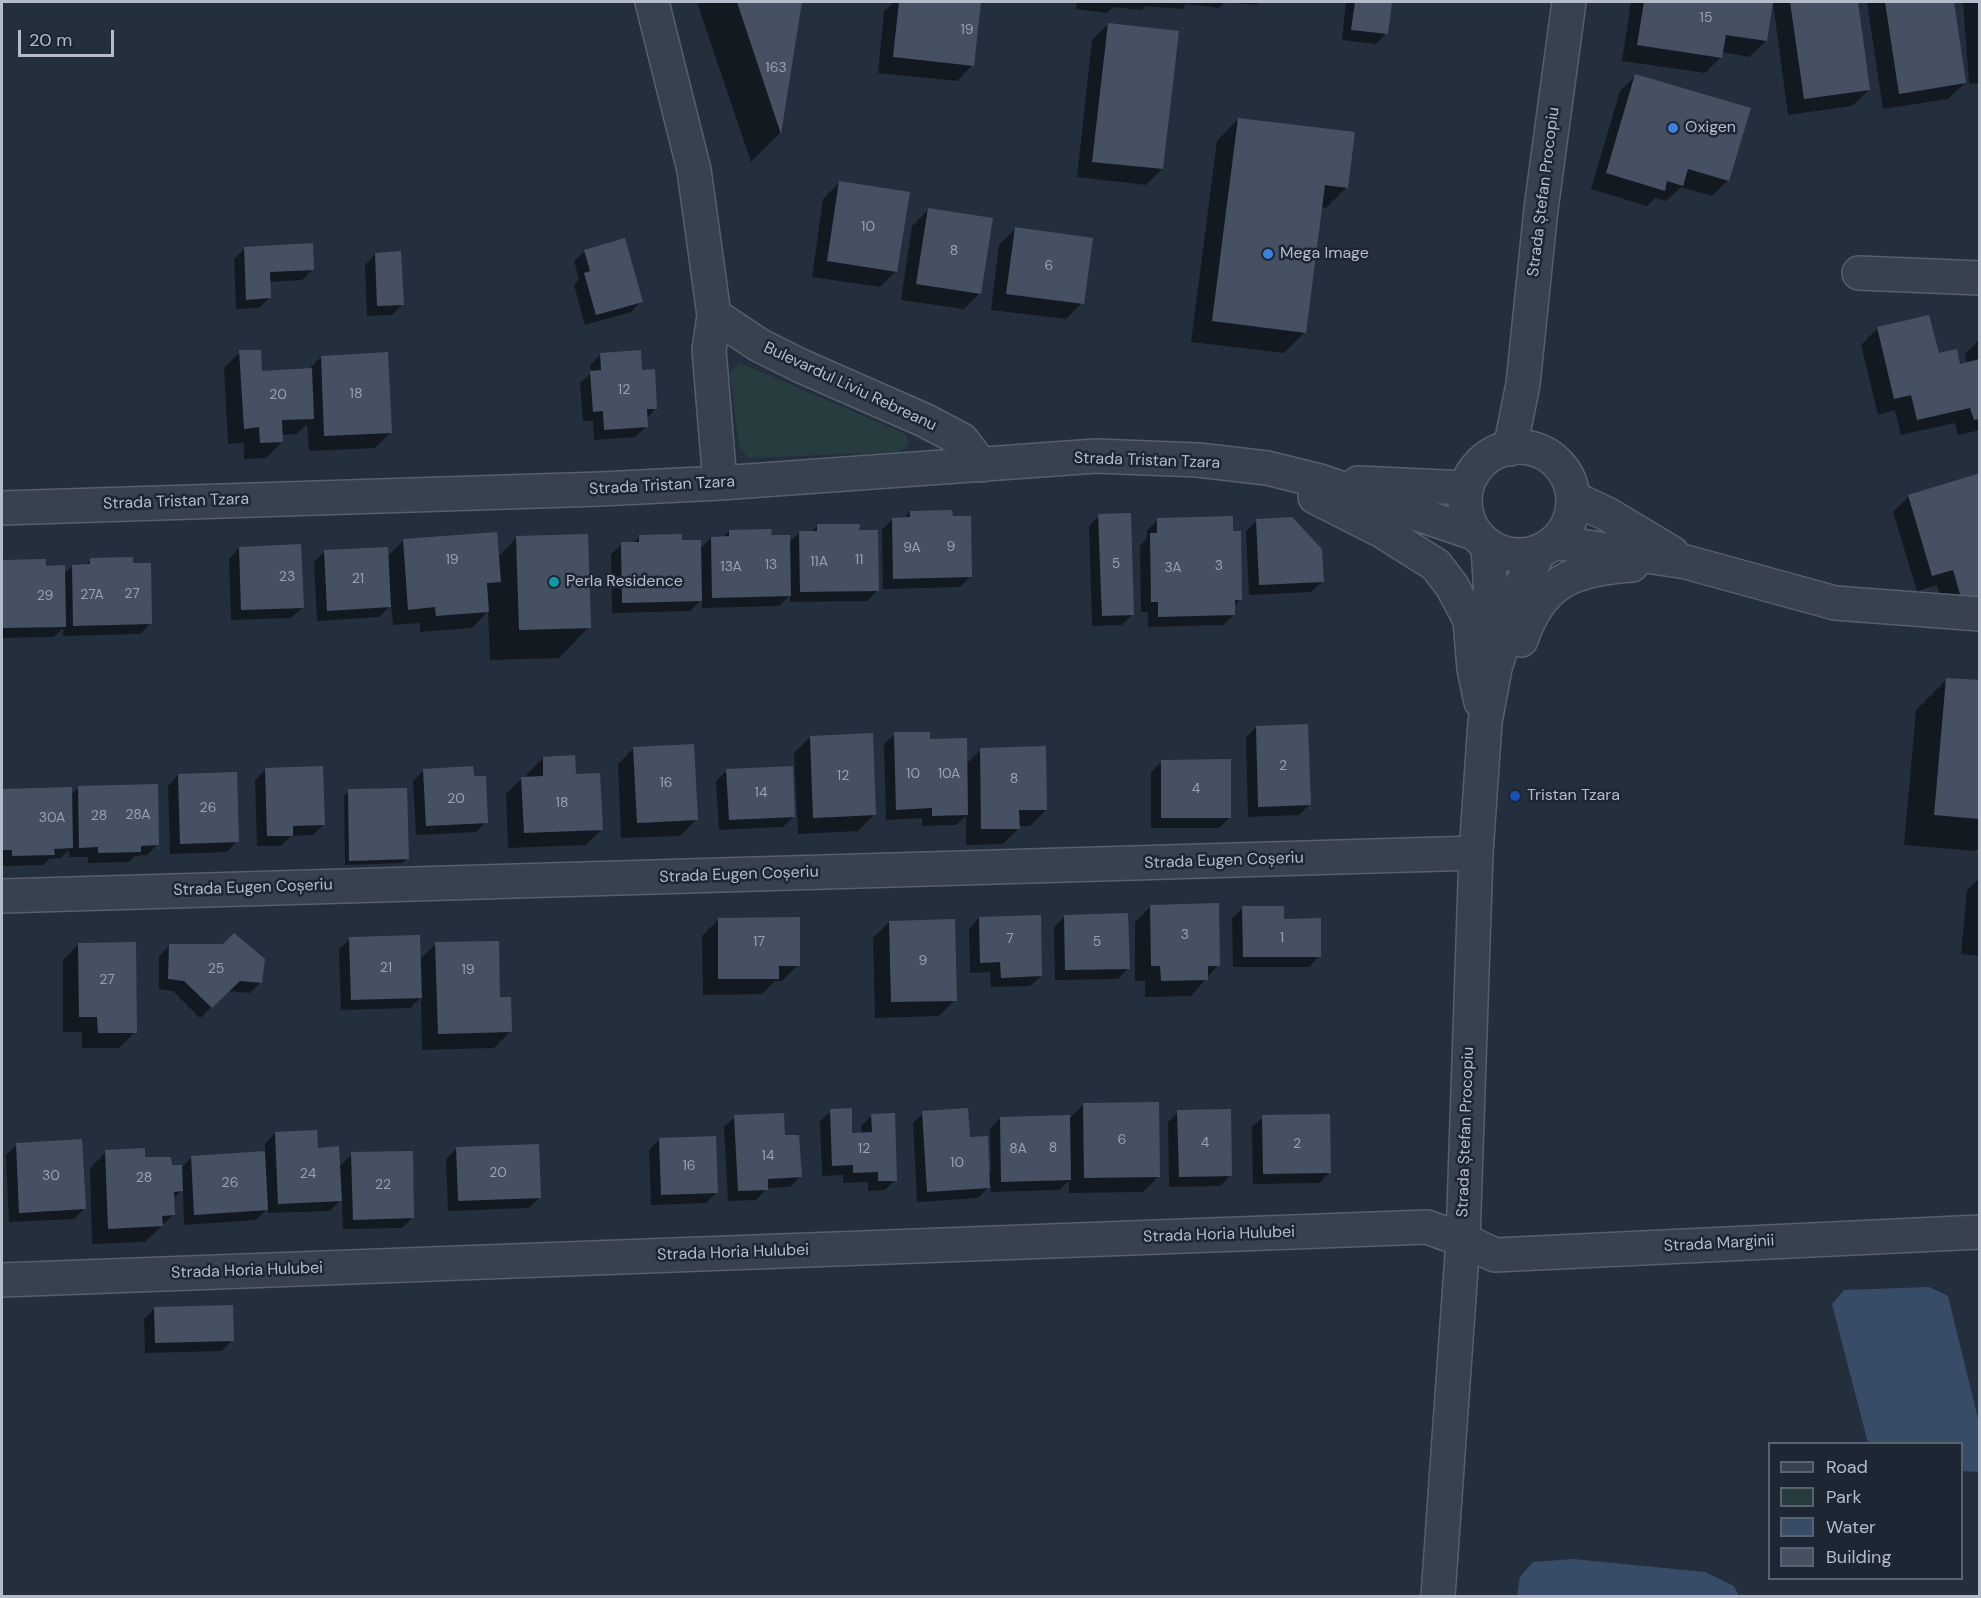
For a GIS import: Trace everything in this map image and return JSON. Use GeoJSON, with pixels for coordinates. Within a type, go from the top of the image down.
{"type":"FeatureCollection","features":[{"type":"Feature","properties":{"kind":"street"},"geometry":{"type":"LineString","coordinates":[[652,2],[694,170],[714,315],[709,351],[720,483]]}},
{"type":"Feature","properties":{"kind":"street","name":"Strada Ștefan Procopiu"},"geometry":{"type":"LineString","coordinates":[[1510,448],[1523,384],[1541,209],[1569,2]]}},
{"type":"Feature","properties":{"kind":"street"},"geometry":{"type":"LineString","coordinates":[[1858,273],[1980,278]]}},
{"type":"Feature","properties":{"kind":"street","name":"Bulevardul Liviu Rebreanu"},"geometry":{"type":"LineString","coordinates":[[714,315],[759,345],[924,420],[962,440],[981,465]]}},
{"type":"Feature","properties":{"kind":"street","name":"Strada Ștefan Procopiu"},"geometry":{"type":"LineString","coordinates":[[1523,384],[1547,455]]}},
{"type":"Feature","properties":{"kind":"street"},"geometry":{"type":"LineString","coordinates":[[1547,547],[1566,528],[1572,511],[1571,484],[1565,472],[1547,455],[1523,447],[1502,449],[1483,460],[1472,473],[1466,488],[1464,503],[1468,520],[1482,540],[1503,553],[1521,555],[1547,547],[1686,562],[1835,603],[1980,614]]}},
{"type":"Feature","properties":{"kind":"street","name":"Strada Tristan Tzara"},"geometry":{"type":"LineString","coordinates":[[2,508],[720,483],[1096,456],[1198,460],[1267,468],[1320,481],[1482,540]]}},
{"type":"Feature","properties":{"kind":"street"},"geometry":{"type":"LineString","coordinates":[[1267,468],[1324,503],[1382,531],[1436,565],[1452,586],[1470,620],[1474,669],[1485,722]]}},
{"type":"Feature","properties":{"kind":"street","name":"Strada Tristan Tzara"},"geometry":{"type":"LineString","coordinates":[[1320,481],[1466,488]]}},
{"type":"Feature","properties":{"kind":"street"},"geometry":{"type":"LineString","coordinates":[[1573,498],[1607,514],[1686,562]]}},
{"type":"Feature","properties":{"kind":"street","name":"Strada Ștefan Procopiu"},"geometry":{"type":"LineString","coordinates":[[1482,540],[1495,668]]}},
{"type":"Feature","properties":{"kind":"street","name":"Strada Ștefan Procopiu"},"geometry":{"type":"LineString","coordinates":[[1438,1596],[1463,1240],[1476,853],[1485,722],[1495,668],[1520,588],[1547,547]]}},
{"type":"Feature","properties":{"kind":"street"},"geometry":{"type":"LineString","coordinates":[[1485,722],[1513,663],[1528,620],[1546,594],[1569,577],[1597,568],[1686,562]]}},
{"type":"Feature","properties":{"kind":"street","name":"Strada Eugen Coșeriu"},"geometry":{"type":"LineString","coordinates":[[2,896],[1476,853]]}},
{"type":"Feature","properties":{"kind":"street","name":"Strada Horia Hulubei"},"geometry":{"type":"LineString","coordinates":[[2,1280],[1427,1227],[1463,1240]]}},
{"type":"Feature","properties":{"kind":"street","name":"Strada Marginii"},"geometry":{"type":"LineString","coordinates":[[1463,1240],[1495,1255],[1980,1232]]}},
{"type":"Feature","properties":{"kind":"green space"},"geometry":{"type":"Polygon","coordinates":[[[740,363],[905,434],[909,444],[899,452],[748,458],[739,446],[730,373],[740,363]]]}},
{"type":"Feature","properties":{"kind":"water"},"geometry":{"type":"Polygon","coordinates":[[[1929,1287],[1948,1296],[1979,1423],[1979,1472],[1963,1471],[1963,1442],[1868,1442],[1832,1304],[1844,1290],[1929,1287]]]}},
{"type":"Feature","properties":{"kind":"water"},"geometry":{"type":"Polygon","coordinates":[[[1573,1559],[1705,1572],[1734,1586],[1739,1596],[1517,1596],[1520,1577],[1533,1562],[1573,1559]]]}},
{"type":"Feature","properties":{"kind":"building"},"geometry":{"type":"Polygon","coordinates":[[[737,2],[802,2],[781,134],[737,2]]]}},
{"type":"Feature","properties":{"kind":"building"},"geometry":{"type":"Polygon","coordinates":[[[899,2],[981,2],[974,66],[893,57],[899,2]]]}},
{"type":"Feature","properties":{"kind":"building"},"geometry":{"type":"Polygon","coordinates":[[[1355,2],[1392,2],[1388,34],[1351,30],[1355,2]]]}},
{"type":"Feature","properties":{"kind":"building"},"geometry":{"type":"Polygon","coordinates":[[[1644,2],[1773,2],[1767,41],[1726,35],[1722,58],[1637,45],[1644,2]]]}},
{"type":"Feature","properties":{"kind":"building"},"geometry":{"type":"Polygon","coordinates":[[[1790,2],[1858,2],[1870,90],[1804,99],[1790,2]]]}},
{"type":"Feature","properties":{"kind":"building"},"geometry":{"type":"Polygon","coordinates":[[[1885,2],[1954,2],[1966,83],[1899,94],[1885,2]]]}},
{"type":"Feature","properties":{"kind":"building"},"geometry":{"type":"Polygon","coordinates":[[[1108,23],[1179,31],[1163,169],[1092,162],[1108,23]]]}},
{"type":"Feature","properties":{"kind":"building"},"geometry":{"type":"Polygon","coordinates":[[[1635,74],[1751,108],[1729,181],[1688,169],[1683,186],[1667,181],[1665,191],[1606,173],[1635,74]]]}},
{"type":"Feature","properties":{"kind":"building","name":"Mega Image"},"geometry":{"type":"Polygon","coordinates":[[[1238,118],[1355,132],[1348,188],[1325,185],[1306,333],[1212,321],[1238,118]]]}},
{"type":"Feature","properties":{"kind":"building"},"geometry":{"type":"Polygon","coordinates":[[[839,181],[910,192],[897,272],[827,261],[839,181]]]}},
{"type":"Feature","properties":{"kind":"building"},"geometry":{"type":"Polygon","coordinates":[[[928,208],[993,218],[981,294],[916,284],[928,208]]]}},
{"type":"Feature","properties":{"kind":"building"},"geometry":{"type":"Polygon","coordinates":[[[1015,227],[1093,238],[1084,304],[1006,294],[1015,227]]]}},
{"type":"Feature","properties":{"kind":"building"},"geometry":{"type":"Polygon","coordinates":[[[625,238],[643,302],[596,315],[584,273],[590,271],[584,250],[625,238]]]}},
{"type":"Feature","properties":{"kind":"building"},"geometry":{"type":"Polygon","coordinates":[[[313,243],[314,270],[270,272],[271,298],[246,300],[244,247],[313,243]]]}},
{"type":"Feature","properties":{"kind":"building"},"geometry":{"type":"Polygon","coordinates":[[[401,251],[404,305],[377,306],[375,253],[401,251]]]}},
{"type":"Feature","properties":{"kind":"building"},"geometry":{"type":"Polygon","coordinates":[[[1929,315],[1939,353],[1957,349],[1960,364],[1980,359],[1980,419],[1974,420],[1970,408],[1917,420],[1911,395],[1894,399],[1877,327],[1929,315]]]}},
{"type":"Feature","properties":{"kind":"building"},"geometry":{"type":"Polygon","coordinates":[[[239,350],[261,350],[262,371],[312,368],[314,419],[282,420],[283,442],[260,443],[259,427],[244,429],[239,350]]]}},
{"type":"Feature","properties":{"kind":"building"},"geometry":{"type":"Polygon","coordinates":[[[641,350],[642,370],[655,369],[657,409],[647,409],[648,427],[604,430],[603,411],[593,412],[590,371],[601,370],[600,353],[641,350]]]}},
{"type":"Feature","properties":{"kind":"building"},"geometry":{"type":"Polygon","coordinates":[[[388,352],[392,433],[324,436],[321,356],[388,352]]]}},
{"type":"Feature","properties":{"kind":"building"},"geometry":{"type":"Polygon","coordinates":[[[1980,473],[1980,595],[1962,601],[1953,570],[1932,576],[1908,495],[1980,473]]]}},
{"type":"Feature","properties":{"kind":"building"},"geometry":{"type":"Polygon","coordinates":[[[952,510],[953,516],[971,516],[972,577],[893,579],[892,518],[910,517],[910,511],[952,510]]]}},
{"type":"Feature","properties":{"kind":"building"},"geometry":{"type":"Polygon","coordinates":[[[1131,513],[1134,615],[1102,616],[1098,514],[1131,513]]]}},
{"type":"Feature","properties":{"kind":"building"},"geometry":{"type":"Polygon","coordinates":[[[1233,516],[1233,531],[1241,531],[1242,600],[1235,600],[1235,615],[1158,617],[1158,602],[1151,602],[1150,533],[1157,533],[1157,518],[1233,516]]]}},
{"type":"Feature","properties":{"kind":"building"},"geometry":{"type":"Polygon","coordinates":[[[1292,517],[1322,549],[1324,582],[1259,585],[1256,519],[1292,517]]]}},
{"type":"Feature","properties":{"kind":"building"},"geometry":{"type":"Polygon","coordinates":[[[817,524],[860,524],[859,530],[878,530],[879,591],[800,592],[799,531],[817,531],[817,524]]]}},
{"type":"Feature","properties":{"kind":"building"},"geometry":{"type":"Polygon","coordinates":[[[772,529],[771,535],[790,535],[791,596],[712,598],[711,537],[729,536],[729,530],[772,529]]]}},
{"type":"Feature","properties":{"kind":"building"},"geometry":{"type":"Polygon","coordinates":[[[497,532],[501,582],[487,583],[489,612],[436,616],[435,607],[408,610],[403,539],[497,532]]]}},
{"type":"Feature","properties":{"kind":"building","name":"Perla Residence"},"geometry":{"type":"Polygon","coordinates":[[[588,534],[591,628],[519,630],[516,536],[588,534]]]}},
{"type":"Feature","properties":{"kind":"building"},"geometry":{"type":"Polygon","coordinates":[[[682,534],[682,540],[701,540],[702,601],[622,603],[621,542],[639,542],[639,535],[682,534]]]}},
{"type":"Feature","properties":{"kind":"building"},"geometry":{"type":"Polygon","coordinates":[[[301,544],[304,608],[241,610],[239,547],[301,544]]]}},
{"type":"Feature","properties":{"kind":"building"},"geometry":{"type":"Polygon","coordinates":[[[388,547],[391,607],[327,611],[324,550],[388,547]]]}},
{"type":"Feature","properties":{"kind":"building"},"geometry":{"type":"Polygon","coordinates":[[[133,557],[133,563],[151,563],[152,624],[73,626],[72,565],[90,564],[90,558],[133,557]]]}},
{"type":"Feature","properties":{"kind":"building"},"geometry":{"type":"Polygon","coordinates":[[[46,559],[46,566],[65,565],[66,627],[2,628],[3,560],[46,559]]]}},
{"type":"Feature","properties":{"kind":"building"},"geometry":{"type":"Polygon","coordinates":[[[1946,678],[1980,680],[1980,819],[1934,815],[1946,678]]]}},
{"type":"Feature","properties":{"kind":"building"},"geometry":{"type":"Polygon","coordinates":[[[1308,724],[1311,805],[1258,807],[1256,726],[1308,724]]]}},
{"type":"Feature","properties":{"kind":"building"},"geometry":{"type":"Polygon","coordinates":[[[894,732],[930,732],[930,739],[967,738],[968,815],[932,816],[932,808],[896,810],[894,732]]]}},
{"type":"Feature","properties":{"kind":"building"},"geometry":{"type":"Polygon","coordinates":[[[873,733],[876,815],[813,818],[810,736],[873,733]]]}},
{"type":"Feature","properties":{"kind":"building"},"geometry":{"type":"Polygon","coordinates":[[[694,744],[698,820],[637,823],[633,747],[694,744]]]}},
{"type":"Feature","properties":{"kind":"building"},"geometry":{"type":"Polygon","coordinates":[[[1046,746],[1047,810],[1019,810],[1020,829],[981,829],[980,748],[1046,746]]]}},
{"type":"Feature","properties":{"kind":"building"},"geometry":{"type":"Polygon","coordinates":[[[575,755],[576,774],[600,773],[603,830],[524,833],[521,777],[543,776],[543,757],[575,755]]]}},
{"type":"Feature","properties":{"kind":"building"},"geometry":{"type":"Polygon","coordinates":[[[1231,759],[1231,818],[1161,818],[1161,760],[1231,759]]]}},
{"type":"Feature","properties":{"kind":"building"},"geometry":{"type":"Polygon","coordinates":[[[323,766],[325,825],[293,826],[293,836],[267,836],[265,768],[323,766]]]}},
{"type":"Feature","properties":{"kind":"building"},"geometry":{"type":"Polygon","coordinates":[[[473,766],[474,776],[486,776],[488,823],[426,826],[423,769],[473,766]]]}},
{"type":"Feature","properties":{"kind":"building"},"geometry":{"type":"Polygon","coordinates":[[[793,766],[795,817],[729,820],[726,769],[793,766]]]}},
{"type":"Feature","properties":{"kind":"building"},"geometry":{"type":"Polygon","coordinates":[[[237,772],[239,842],[180,844],[178,774],[237,772]]]}},
{"type":"Feature","properties":{"kind":"building"},"geometry":{"type":"Polygon","coordinates":[[[158,784],[159,845],[141,846],[141,852],[98,853],[98,847],[79,848],[78,786],[158,784]]]}},
{"type":"Feature","properties":{"kind":"building"},"geometry":{"type":"Polygon","coordinates":[[[72,787],[73,848],[54,849],[55,855],[12,856],[12,850],[2,850],[2,789],[72,787]]]}},
{"type":"Feature","properties":{"kind":"building"},"geometry":{"type":"Polygon","coordinates":[[[407,788],[409,859],[349,861],[348,789],[407,788]]]}},
{"type":"Feature","properties":{"kind":"building"},"geometry":{"type":"Polygon","coordinates":[[[1219,903],[1220,966],[1208,966],[1208,980],[1161,981],[1160,966],[1151,966],[1150,905],[1219,903]]]}},
{"type":"Feature","properties":{"kind":"building"},"geometry":{"type":"Polygon","coordinates":[[[1242,906],[1284,906],[1284,919],[1321,918],[1321,957],[1243,957],[1242,906]]]}},
{"type":"Feature","properties":{"kind":"building"},"geometry":{"type":"Polygon","coordinates":[[[1128,913],[1130,969],[1065,970],[1064,915],[1128,913]]]}},
{"type":"Feature","properties":{"kind":"building"},"geometry":{"type":"Polygon","coordinates":[[[1041,915],[1042,976],[1001,978],[1000,962],[980,963],[979,917],[1041,915]]]}},
{"type":"Feature","properties":{"kind":"building"},"geometry":{"type":"Polygon","coordinates":[[[800,917],[800,966],[779,966],[779,979],[718,979],[718,918],[800,917]]]}},
{"type":"Feature","properties":{"kind":"building"},"geometry":{"type":"Polygon","coordinates":[[[955,919],[957,1001],[891,1002],[889,921],[955,919]]]}},
{"type":"Feature","properties":{"kind":"building"},"geometry":{"type":"Polygon","coordinates":[[[234,933],[265,959],[262,983],[240,981],[212,1008],[184,981],[168,979],[169,944],[223,944],[234,933]]]}},
{"type":"Feature","properties":{"kind":"building"},"geometry":{"type":"Polygon","coordinates":[[[420,935],[422,998],[351,1000],[349,937],[420,935]]]}},
{"type":"Feature","properties":{"kind":"building"},"geometry":{"type":"Polygon","coordinates":[[[499,941],[500,997],[511,997],[512,1032],[438,1034],[435,942],[499,941]]]}},
{"type":"Feature","properties":{"kind":"building"},"geometry":{"type":"Polygon","coordinates":[[[136,942],[137,1033],[98,1033],[97,1017],[79,1017],[78,943],[136,942]]]}},
{"type":"Feature","properties":{"kind":"building"},"geometry":{"type":"Polygon","coordinates":[[[1159,1102],[1160,1177],[1084,1178],[1083,1103],[1159,1102]]]}},
{"type":"Feature","properties":{"kind":"building"},"geometry":{"type":"Polygon","coordinates":[[[852,1108],[852,1133],[872,1132],[871,1114],[895,1113],[897,1181],[878,1181],[878,1172],[853,1173],[853,1165],[832,1166],[830,1109],[852,1108]]]}},
{"type":"Feature","properties":{"kind":"building"},"geometry":{"type":"Polygon","coordinates":[[[968,1108],[970,1137],[988,1136],[990,1188],[927,1192],[922,1111],[968,1108]]]}},
{"type":"Feature","properties":{"kind":"building"},"geometry":{"type":"Polygon","coordinates":[[[1231,1109],[1232,1176],[1179,1177],[1177,1110],[1231,1109]]]}},
{"type":"Feature","properties":{"kind":"building"},"geometry":{"type":"Polygon","coordinates":[[[784,1113],[785,1135],[799,1135],[802,1177],[768,1179],[768,1190],[738,1191],[734,1115],[784,1113]]]}},
{"type":"Feature","properties":{"kind":"building"},"geometry":{"type":"Polygon","coordinates":[[[1330,1114],[1331,1173],[1263,1174],[1262,1115],[1330,1114]]]}},
{"type":"Feature","properties":{"kind":"building"},"geometry":{"type":"Polygon","coordinates":[[[1070,1115],[1071,1180],[1001,1182],[1000,1117],[1070,1115]]]}},
{"type":"Feature","properties":{"kind":"building"},"geometry":{"type":"Polygon","coordinates":[[[317,1130],[318,1148],[339,1146],[342,1201],[278,1204],[275,1132],[317,1130]]]}},
{"type":"Feature","properties":{"kind":"building"},"geometry":{"type":"Polygon","coordinates":[[[716,1136],[718,1193],[661,1195],[659,1138],[716,1136]]]}},
{"type":"Feature","properties":{"kind":"building"},"geometry":{"type":"Polygon","coordinates":[[[82,1139],[86,1209],[19,1213],[16,1143],[82,1139]]]}},
{"type":"Feature","properties":{"kind":"building"},"geometry":{"type":"Polygon","coordinates":[[[539,1144],[541,1198],[458,1201],[456,1147],[539,1144]]]}},
{"type":"Feature","properties":{"kind":"building"},"geometry":{"type":"Polygon","coordinates":[[[145,1148],[145,1157],[171,1157],[172,1165],[182,1165],[183,1191],[174,1192],[175,1215],[162,1216],[163,1226],[108,1229],[105,1150],[145,1148]]]}},
{"type":"Feature","properties":{"kind":"building"},"geometry":{"type":"Polygon","coordinates":[[[265,1151],[268,1210],[194,1215],[191,1156],[265,1151]]]}},
{"type":"Feature","properties":{"kind":"building"},"geometry":{"type":"Polygon","coordinates":[[[413,1151],[414,1218],[353,1220],[351,1152],[413,1151]]]}},
{"type":"Feature","properties":{"kind":"building"},"geometry":{"type":"Polygon","coordinates":[[[233,1305],[234,1341],[155,1343],[154,1307],[233,1305]]]}},
{"type":"Feature","properties":{"kind":"place","name":"Oxigen"},"geometry":{"type":"Point","coordinates":[1673,128]}},
{"type":"Feature","properties":{"kind":"place","name":"Mega Image"},"geometry":{"type":"Point","coordinates":[1268,254]}},
{"type":"Feature","properties":{"kind":"place","name":"Perla Residence"},"geometry":{"type":"Point","coordinates":[554,582]}},
{"type":"Feature","properties":{"kind":"place","name":"Tristan Tzara"},"geometry":{"type":"Point","coordinates":[1515,796]}}]}
